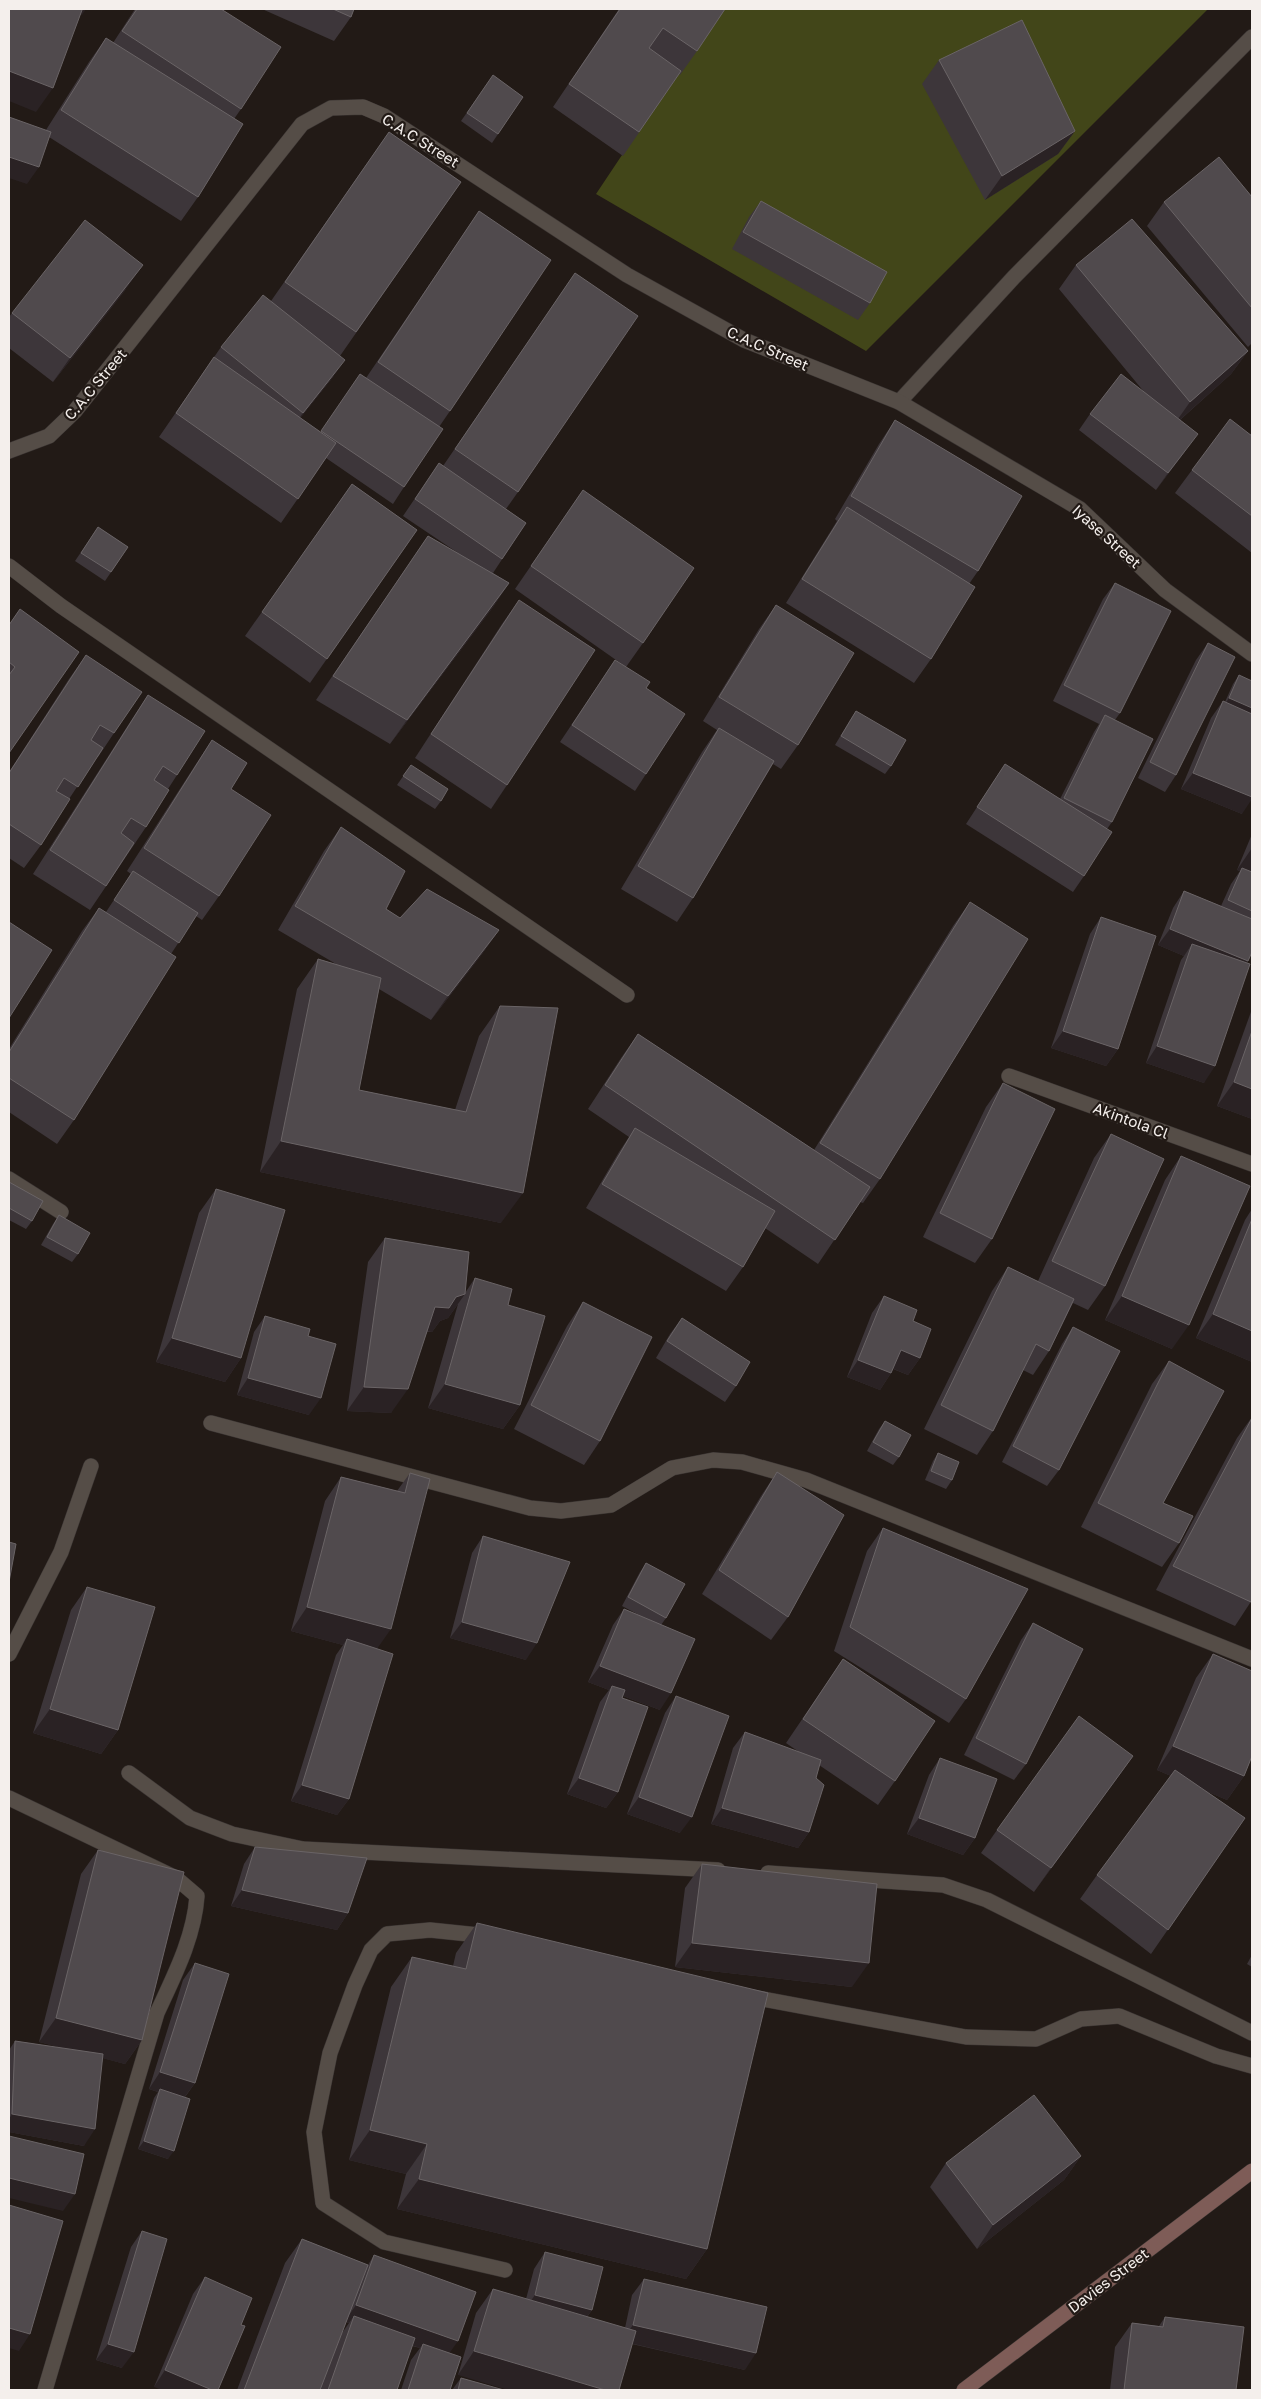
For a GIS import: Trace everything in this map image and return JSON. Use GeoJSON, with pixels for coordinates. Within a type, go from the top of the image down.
{"type":"FeatureCollection","features":[{"type":"Feature","properties":{"kind":"street"},"geometry":{"type":"LineString","coordinates":[[899,402],[1014,277],[1252,37]]}},
{"type":"Feature","properties":{"kind":"street","name":"C.A.C Street"},"geometry":{"type":"LineString","coordinates":[[9,451],[50,436],[75,411],[302,124],[331,108],[364,107],[384,116],[626,274],[744,340],[899,402]]}},
{"type":"Feature","properties":{"kind":"street","name":"Iyase Street"},"geometry":{"type":"LineString","coordinates":[[899,402],[1080,509],[1165,590],[1252,654]]}},
{"type":"Feature","properties":{"kind":"street"},"geometry":{"type":"LineString","coordinates":[[9,566],[61,606],[627,995]]}},
{"type":"Feature","properties":{"kind":"street","name":"Akintola Cl"},"geometry":{"type":"LineString","coordinates":[[1009,1076],[1252,1164]]}},
{"type":"Feature","properties":{"kind":"street"},"geometry":{"type":"LineString","coordinates":[[9,1179],[61,1212]]}},
{"type":"Feature","properties":{"kind":"street"},"geometry":{"type":"LineString","coordinates":[[211,1423],[510,1504],[561,1511],[611,1505],[672,1468],[713,1460],[742,1462],[806,1480],[1252,1659]]}},
{"type":"Feature","properties":{"kind":"street"},"geometry":{"type":"LineString","coordinates":[[9,1654],[61,1552],[92,1466]]}},
{"type":"Feature","properties":{"kind":"street"},"geometry":{"type":"LineString","coordinates":[[129,1773],[190,1818],[232,1834],[303,1849],[730,1871]]}},
{"type":"Feature","properties":{"kind":"street"},"geometry":{"type":"LineString","coordinates":[[9,1798],[176,1878],[197,1896],[196,1918],[180,1962],[157,2013],[45,2390]]}},
{"type":"Feature","properties":{"kind":"street"},"geometry":{"type":"LineString","coordinates":[[750,1872],[943,1885],[987,1900],[1252,2033]]}},
{"type":"Feature","properties":{"kind":"street"},"geometry":{"type":"LineString","coordinates":[[502,1938],[430,1930],[388,1934],[371,1950],[355,1985],[330,2053],[314,2132],[323,2203],[384,2242],[505,2270]]}},
{"type":"Feature","properties":{"kind":"street"},"geometry":{"type":"LineString","coordinates":[[736,1994],[966,2037],[1036,2039],[1081,2019],[1119,2016],[1216,2056],[1252,2066]]}},
{"type":"Feature","properties":{"kind":"street","name":"Davies Street"},"geometry":{"type":"LineString","coordinates":[[964,2390],[1252,2170]]}},
{"type":"Feature","properties":{"kind":"green space"},"geometry":{"type":"Polygon","coordinates":[[[716,9],[1208,9],[866,351],[596,194],[718,11],[716,9]]]}},
{"type":"Feature","properties":{"kind":"building"},"geometry":{"type":"Polygon","coordinates":[[[9,9],[82,10],[53,88],[9,71],[9,9]]]}},
{"type":"Feature","properties":{"kind":"building"},"geometry":{"type":"Polygon","coordinates":[[[137,9],[221,9],[281,47],[241,109],[122,31],[137,9]]]}},
{"type":"Feature","properties":{"kind":"building"},"geometry":{"type":"Polygon","coordinates":[[[333,9],[354,9],[351,17],[333,9]]]}},
{"type":"Feature","properties":{"kind":"building"},"geometry":{"type":"Polygon","coordinates":[[[620,9],[725,9],[697,51],[663,28],[649,48],[681,71],[639,132],[569,84],[620,9]]]}},
{"type":"Feature","properties":{"kind":"building"},"geometry":{"type":"Polygon","coordinates":[[[1022,20],[1075,131],[1002,176],[939,60],[1022,20]]]}},
{"type":"Feature","properties":{"kind":"building"},"geometry":{"type":"Polygon","coordinates":[[[106,38],[243,124],[198,197],[61,110],[106,38]]]}},
{"type":"Feature","properties":{"kind":"building"},"geometry":{"type":"Polygon","coordinates":[[[493,75],[523,97],[498,134],[467,113],[493,75]]]}},
{"type":"Feature","properties":{"kind":"building"},"geometry":{"type":"Polygon","coordinates":[[[9,117],[51,132],[39,167],[9,157],[9,117]]]}},
{"type":"Feature","properties":{"kind":"building"},"geometry":{"type":"Polygon","coordinates":[[[389,132],[461,182],[356,332],[285,282],[389,132]]]}},
{"type":"Feature","properties":{"kind":"building"},"geometry":{"type":"Polygon","coordinates":[[[1219,157],[1252,197],[1252,308],[1164,202],[1219,157]]]}},
{"type":"Feature","properties":{"kind":"building"},"geometry":{"type":"Polygon","coordinates":[[[761,201],[887,272],[870,303],[743,232],[761,201]]]}},
{"type":"Feature","properties":{"kind":"building"},"geometry":{"type":"Polygon","coordinates":[[[479,211],[551,260],[450,411],[378,362],[479,211]]]}},
{"type":"Feature","properties":{"kind":"building"},"geometry":{"type":"Polygon","coordinates":[[[1132,219],[1248,351],[1190,402],[1076,265],[1132,219]]]}},
{"type":"Feature","properties":{"kind":"building"},"geometry":{"type":"Polygon","coordinates":[[[85,220],[143,265],[70,358],[12,313],[85,220]]]}},
{"type":"Feature","properties":{"kind":"building"},"geometry":{"type":"Polygon","coordinates":[[[575,273],[638,316],[518,492],[455,449],[575,273]]]}},
{"type":"Feature","properties":{"kind":"building"},"geometry":{"type":"Polygon","coordinates":[[[263,295],[345,360],[303,413],[221,347],[263,295]]]}},
{"type":"Feature","properties":{"kind":"building"},"geometry":{"type":"Polygon","coordinates":[[[214,357],[336,443],[298,499],[176,413],[214,357]]]}},
{"type":"Feature","properties":{"kind":"building"},"geometry":{"type":"Polygon","coordinates":[[[360,374],[443,429],[404,487],[321,431],[360,374]]]}},
{"type":"Feature","properties":{"kind":"building"},"geometry":{"type":"Polygon","coordinates":[[[1121,374],[1198,434],[1168,473],[1090,414],[1121,374]]]}},
{"type":"Feature","properties":{"kind":"building"},"geometry":{"type":"Polygon","coordinates":[[[1230,419],[1252,436],[1252,516],[1192,470],[1230,419]]]}},
{"type":"Feature","properties":{"kind":"building"},"geometry":{"type":"Polygon","coordinates":[[[895,420],[1022,496],[978,571],[851,496],[895,420]]]}},
{"type":"Feature","properties":{"kind":"building"},"geometry":{"type":"Polygon","coordinates":[[[439,463],[526,523],[502,559],[415,499],[439,463]]]}},
{"type":"Feature","properties":{"kind":"building"},"geometry":{"type":"Polygon","coordinates":[[[352,484],[417,530],[327,659],[262,612],[352,484]]]}},
{"type":"Feature","properties":{"kind":"building"},"geometry":{"type":"Polygon","coordinates":[[[583,490],[694,568],[643,643],[531,566],[583,490]]]}},
{"type":"Feature","properties":{"kind":"building"},"geometry":{"type":"Polygon","coordinates":[[[847,507],[975,587],[931,659],[802,579],[847,507]]]}},
{"type":"Feature","properties":{"kind":"building"},"geometry":{"type":"Polygon","coordinates":[[[98,527],[128,547],[111,572],[81,553],[98,527]]]}},
{"type":"Feature","properties":{"kind":"building"},"geometry":{"type":"Polygon","coordinates":[[[428,536],[509,583],[407,720],[333,676],[428,536]]]}},
{"type":"Feature","properties":{"kind":"building"},"geometry":{"type":"Polygon","coordinates":[[[1115,583],[1171,611],[1120,713],[1064,685],[1115,583]]]}},
{"type":"Feature","properties":{"kind":"building"},"geometry":{"type":"Polygon","coordinates":[[[519,600],[595,650],[507,785],[431,734],[519,600]]]}},
{"type":"Feature","properties":{"kind":"building"},"geometry":{"type":"Polygon","coordinates":[[[776,605],[854,653],[798,745],[719,697],[776,605]]]}},
{"type":"Feature","properties":{"kind":"building"},"geometry":{"type":"Polygon","coordinates":[[[20,609],[79,652],[9,753],[9,675],[15,667],[9,662],[9,625],[20,609]]]}},
{"type":"Feature","properties":{"kind":"building"},"geometry":{"type":"Polygon","coordinates":[[[1208,643],[1235,657],[1176,775],[1150,762],[1208,643]]]}},
{"type":"Feature","properties":{"kind":"building"},"geometry":{"type":"Polygon","coordinates":[[[86,655],[142,692],[114,733],[100,725],[91,740],[103,748],[78,787],[64,778],[56,791],[70,799],[41,845],[9,824],[9,773],[86,655]]]}},
{"type":"Feature","properties":{"kind":"building"},"geometry":{"type":"Polygon","coordinates":[[[615,660],[650,682],[646,688],[685,714],[646,774],[572,725],[615,660]]]}},
{"type":"Feature","properties":{"kind":"building"},"geometry":{"type":"Polygon","coordinates":[[[1239,675],[1252,681],[1252,708],[1229,698],[1239,675]]]}},
{"type":"Feature","properties":{"kind":"building"},"geometry":{"type":"Polygon","coordinates":[[[148,695],[205,731],[177,775],[163,766],[154,780],[169,790],[146,827],[131,818],[121,833],[134,843],[106,886],[50,850],[148,695]]]}},
{"type":"Feature","properties":{"kind":"building"},"geometry":{"type":"Polygon","coordinates":[[[1223,701],[1252,714],[1252,797],[1193,773],[1223,701]]]}},
{"type":"Feature","properties":{"kind":"building"},"geometry":{"type":"Polygon","coordinates":[[[856,711],[906,740],[891,766],[841,736],[856,711]]]}},
{"type":"Feature","properties":{"kind":"building"},"geometry":{"type":"Polygon","coordinates":[[[1105,715],[1153,739],[1112,822],[1064,798],[1105,715]]]}},
{"type":"Feature","properties":{"kind":"building"},"geometry":{"type":"Polygon","coordinates":[[[719,728],[774,761],[693,898],[638,866],[719,728]]]}},
{"type":"Feature","properties":{"kind":"building"},"geometry":{"type":"Polygon","coordinates":[[[212,740],[247,763],[231,789],[271,815],[219,896],[144,848],[212,740]]]}},
{"type":"Feature","properties":{"kind":"building"},"geometry":{"type":"Polygon","coordinates":[[[1005,764],[1112,832],[1084,876],[977,807],[1005,764]]]}},
{"type":"Feature","properties":{"kind":"building"},"geometry":{"type":"Polygon","coordinates":[[[411,765],[448,789],[441,801],[403,776],[411,765]]]}},
{"type":"Feature","properties":{"kind":"building"},"geometry":{"type":"Polygon","coordinates":[[[341,827],[405,871],[386,909],[400,918],[427,889],[499,930],[448,996],[295,906],[341,827]]]}},
{"type":"Feature","properties":{"kind":"building"},"geometry":{"type":"Polygon","coordinates":[[[1242,868],[1252,872],[1252,911],[1228,900],[1242,868]]]}},
{"type":"Feature","properties":{"kind":"building"},"geometry":{"type":"Polygon","coordinates":[[[133,871],[198,913],[179,943],[114,900],[133,871]]]}},
{"type":"Feature","properties":{"kind":"building"},"geometry":{"type":"Polygon","coordinates":[[[1184,891],[1252,919],[1252,952],[1248,961],[1170,929],[1184,891]]]}},
{"type":"Feature","properties":{"kind":"building"},"geometry":{"type":"Polygon","coordinates":[[[970,902],[1028,939],[880,1179],[820,1143],[970,902]]]}},
{"type":"Feature","properties":{"kind":"building"},"geometry":{"type":"Polygon","coordinates":[[[99,908],[176,957],[74,1120],[9,1078],[9,1052],[99,908]]]}},
{"type":"Feature","properties":{"kind":"building"},"geometry":{"type":"Polygon","coordinates":[[[1101,917],[1156,936],[1118,1049],[1063,1031],[1101,917]]]}},
{"type":"Feature","properties":{"kind":"building"},"geometry":{"type":"Polygon","coordinates":[[[9,922],[52,950],[9,1018],[9,922]]]}},
{"type":"Feature","properties":{"kind":"building"},"geometry":{"type":"Polygon","coordinates":[[[1192,944],[1250,964],[1215,1066],[1157,1046],[1192,944]]]}},
{"type":"Feature","properties":{"kind":"building"},"geometry":{"type":"Polygon","coordinates":[[[318,959],[381,978],[359,1090],[466,1112],[500,1006],[558,1008],[523,1193],[281,1141],[318,959]]]}},
{"type":"Feature","properties":{"kind":"building"},"geometry":{"type":"Polygon","coordinates":[[[1252,1031],[1252,1089],[1234,1082],[1252,1031]]]}},
{"type":"Feature","properties":{"kind":"building"},"geometry":{"type":"Polygon","coordinates":[[[638,1034],[870,1187],[835,1240],[605,1085],[638,1034]]]}},
{"type":"Feature","properties":{"kind":"building"},"geometry":{"type":"Polygon","coordinates":[[[1003,1083],[1055,1109],[992,1239],[940,1213],[1003,1083]]]}},
{"type":"Feature","properties":{"kind":"building"},"geometry":{"type":"Polygon","coordinates":[[[635,1128],[775,1211],[743,1267],[602,1184],[635,1128]]]}},
{"type":"Feature","properties":{"kind":"building"},"geometry":{"type":"Polygon","coordinates":[[[1111,1134],[1164,1159],[1105,1286],[1052,1261],[1111,1134]]]}},
{"type":"Feature","properties":{"kind":"building"},"geometry":{"type":"Polygon","coordinates":[[[1181,1156],[1250,1186],[1189,1325],[1122,1296],[1181,1156]]]}},
{"type":"Feature","properties":{"kind":"building"},"geometry":{"type":"Polygon","coordinates":[[[9,1182],[43,1201],[32,1221],[9,1208],[9,1182]]]}},
{"type":"Feature","properties":{"kind":"building"},"geometry":{"type":"Polygon","coordinates":[[[216,1189],[285,1210],[241,1358],[172,1338],[216,1189]]]}},
{"type":"Feature","properties":{"kind":"building"},"geometry":{"type":"Polygon","coordinates":[[[59,1215],[90,1233],[78,1254],[47,1237],[59,1215]]]}},
{"type":"Feature","properties":{"kind":"building"},"geometry":{"type":"Polygon","coordinates":[[[1252,1219],[1252,1331],[1213,1314],[1252,1219]]]}},
{"type":"Feature","properties":{"kind":"building"},"geometry":{"type":"Polygon","coordinates":[[[385,1238],[469,1252],[465,1294],[456,1297],[449,1308],[435,1307],[408,1389],[364,1387],[385,1238]]]}},
{"type":"Feature","properties":{"kind":"building"},"geometry":{"type":"Polygon","coordinates":[[[1008,1267],[1074,1299],[1049,1351],[1036,1344],[993,1431],[941,1405],[1008,1267]]]}},
{"type":"Feature","properties":{"kind":"building"},"geometry":{"type":"Polygon","coordinates":[[[475,1278],[512,1289],[508,1305],[545,1316],[520,1405],[445,1384],[475,1278]]]}},
{"type":"Feature","properties":{"kind":"building"},"geometry":{"type":"Polygon","coordinates":[[[884,1296],[917,1310],[913,1321],[931,1329],[920,1358],[901,1350],[891,1373],[858,1360],[884,1296]]]}},
{"type":"Feature","properties":{"kind":"building"},"geometry":{"type":"Polygon","coordinates":[[[583,1302],[652,1337],[600,1441],[531,1405],[583,1302]]]}},
{"type":"Feature","properties":{"kind":"building"},"geometry":{"type":"Polygon","coordinates":[[[265,1316],[310,1329],[308,1336],[336,1344],[321,1398],[248,1378],[265,1316]]]}},
{"type":"Feature","properties":{"kind":"building"},"geometry":{"type":"Polygon","coordinates":[[[682,1318],[750,1362],[736,1386],[667,1341],[682,1318]]]}},
{"type":"Feature","properties":{"kind":"building"},"geometry":{"type":"Polygon","coordinates":[[[1073,1327],[1120,1351],[1059,1470],[1013,1446],[1073,1327]]]}},
{"type":"Feature","properties":{"kind":"building"},"geometry":{"type":"Polygon","coordinates":[[[1169,1361],[1224,1391],[1163,1503],[1193,1516],[1179,1543],[1098,1503],[1169,1361]]]}},
{"type":"Feature","properties":{"kind":"building"},"geometry":{"type":"Polygon","coordinates":[[[1252,1418],[1252,1600],[1251,1602],[1173,1566],[1252,1418]]]}},
{"type":"Feature","properties":{"kind":"building"},"geometry":{"type":"Polygon","coordinates":[[[885,1421],[911,1435],[899,1457],[873,1442],[885,1421]]]}},
{"type":"Feature","properties":{"kind":"building"},"geometry":{"type":"Polygon","coordinates":[[[938,1453],[959,1462],[952,1480],[931,1471],[938,1453]]]}},
{"type":"Feature","properties":{"kind":"building"},"geometry":{"type":"Polygon","coordinates":[[[777,1472],[844,1515],[788,1617],[719,1570],[777,1472]]]}},
{"type":"Feature","properties":{"kind":"building"},"geometry":{"type":"Polygon","coordinates":[[[410,1473],[430,1479],[391,1629],[307,1607],[341,1477],[405,1493],[410,1473]]]}},
{"type":"Feature","properties":{"kind":"building"},"geometry":{"type":"Polygon","coordinates":[[[883,1528],[1028,1589],[966,1699],[850,1627],[883,1528]]]}},
{"type":"Feature","properties":{"kind":"building"},"geometry":{"type":"Polygon","coordinates":[[[483,1536],[570,1562],[537,1643],[462,1622],[483,1536]]]}},
{"type":"Feature","properties":{"kind":"building"},"geometry":{"type":"Polygon","coordinates":[[[9,1542],[16,1544],[9,1582],[9,1542]]]}},
{"type":"Feature","properties":{"kind":"building"},"geometry":{"type":"Polygon","coordinates":[[[646,1563],[685,1584],[666,1618],[628,1597],[646,1563]]]}},
{"type":"Feature","properties":{"kind":"building"},"geometry":{"type":"Polygon","coordinates":[[[87,1587],[155,1607],[118,1730],[50,1709],[87,1587]]]}},
{"type":"Feature","properties":{"kind":"building"},"geometry":{"type":"Polygon","coordinates":[[[624,1609],[695,1639],[671,1693],[600,1666],[624,1609]]]}},
{"type":"Feature","properties":{"kind":"building"},"geometry":{"type":"Polygon","coordinates":[[[1033,1623],[1083,1649],[1026,1764],[976,1738],[1033,1623]]]}},
{"type":"Feature","properties":{"kind":"building"},"geometry":{"type":"Polygon","coordinates":[[[347,1639],[393,1654],[349,1799],[302,1785],[347,1639]]]}},
{"type":"Feature","properties":{"kind":"building"},"geometry":{"type":"Polygon","coordinates":[[[1213,1654],[1252,1671],[1252,1756],[1244,1776],[1173,1746],[1213,1654]]]}},
{"type":"Feature","properties":{"kind":"building"},"geometry":{"type":"Polygon","coordinates":[[[843,1659],[935,1721],[895,1781],[803,1719],[843,1659]]]}},
{"type":"Feature","properties":{"kind":"building"},"geometry":{"type":"Polygon","coordinates":[[[612,1686],[625,1690],[622,1698],[648,1707],[618,1792],[579,1778],[612,1686]]]}},
{"type":"Feature","properties":{"kind":"building"},"geometry":{"type":"Polygon","coordinates":[[[676,1696],[729,1716],[692,1817],[639,1797],[676,1696]]]}},
{"type":"Feature","properties":{"kind":"building"},"geometry":{"type":"Polygon","coordinates":[[[1079,1716],[1133,1756],[1051,1868],[997,1830],[1079,1716]]]}},
{"type":"Feature","properties":{"kind":"building"},"geometry":{"type":"Polygon","coordinates":[[[745,1732],[821,1760],[816,1778],[824,1785],[809,1832],[722,1808],[745,1732]]]}},
{"type":"Feature","properties":{"kind":"building"},"geometry":{"type":"Polygon","coordinates":[[[940,1758],[997,1779],[975,1838],[919,1818],[940,1758]]]}},
{"type":"Feature","properties":{"kind":"building"},"geometry":{"type":"Polygon","coordinates":[[[1175,1770],[1245,1818],[1168,1930],[1097,1875],[1175,1770]]]}},
{"type":"Feature","properties":{"kind":"building"},"geometry":{"type":"Polygon","coordinates":[[[255,1847],[367,1858],[348,1913],[242,1890],[255,1847]]]}},
{"type":"Feature","properties":{"kind":"building"},"geometry":{"type":"Polygon","coordinates":[[[98,1850],[184,1872],[142,2040],[56,2018],[98,1850]]]}},
{"type":"Feature","properties":{"kind":"building"},"geometry":{"type":"Polygon","coordinates":[[[702,1864],[877,1884],[869,1963],[692,1943],[702,1864]]]}},
{"type":"Feature","properties":{"kind":"building"},"geometry":{"type":"Polygon","coordinates":[[[477,1923],[768,1993],[707,2249],[419,2179],[427,2144],[370,2130],[412,1957],[466,1969],[477,1923]]]}},
{"type":"Feature","properties":{"kind":"building"},"geometry":{"type":"Polygon","coordinates":[[[195,1963],[229,1974],[195,2083],[160,2072],[195,1963]]]}},
{"type":"Feature","properties":{"kind":"building"},"geometry":{"type":"Polygon","coordinates":[[[15,2041],[103,2054],[95,2129],[12,2114],[15,2041]]]}},
{"type":"Feature","properties":{"kind":"building"},"geometry":{"type":"Polygon","coordinates":[[[160,2089],[190,2099],[174,2151],[144,2141],[160,2089]]]}},
{"type":"Feature","properties":{"kind":"building"},"geometry":{"type":"Polygon","coordinates":[[[1034,2095],[1081,2156],[993,2225],[946,2163],[1034,2095]]]}},
{"type":"Feature","properties":{"kind":"building"},"geometry":{"type":"Polygon","coordinates":[[[9,2136],[84,2154],[75,2194],[9,2178],[9,2136]]]}},
{"type":"Feature","properties":{"kind":"building"},"geometry":{"type":"Polygon","coordinates":[[[9,2205],[63,2221],[30,2334],[9,2328],[9,2205]]]}},
{"type":"Feature","properties":{"kind":"building"},"geometry":{"type":"Polygon","coordinates":[[[142,2231],[167,2239],[134,2352],[108,2344],[142,2231]]]}},
{"type":"Feature","properties":{"kind":"building"},"geometry":{"type":"Polygon","coordinates":[[[302,2239],[368,2265],[320,2390],[244,2390],[302,2239]]]}},
{"type":"Feature","properties":{"kind":"building"},"geometry":{"type":"Polygon","coordinates":[[[545,2252],[603,2267],[592,2310],[535,2295],[545,2252]]]}},
{"type":"Feature","properties":{"kind":"building"},"geometry":{"type":"Polygon","coordinates":[[[374,2255],[476,2292],[458,2341],[356,2305],[374,2255]]]}},
{"type":"Feature","properties":{"kind":"building"},"geometry":{"type":"Polygon","coordinates":[[[205,2277],[252,2298],[241,2325],[245,2326],[218,2390],[212,2390],[165,2370],[205,2277]]]}},
{"type":"Feature","properties":{"kind":"building"},"geometry":{"type":"Polygon","coordinates":[[[644,2279],[767,2307],[756,2353],[633,2325],[644,2279]]]}},
{"type":"Feature","properties":{"kind":"building"},"geometry":{"type":"Polygon","coordinates":[[[493,2289],[636,2331],[619,2390],[605,2390],[474,2351],[493,2289]]]}},
{"type":"Feature","properties":{"kind":"building"},"geometry":{"type":"Polygon","coordinates":[[[354,2316],[415,2338],[397,2390],[328,2390],[354,2316]]]}},
{"type":"Feature","properties":{"kind":"building"},"geometry":{"type":"Polygon","coordinates":[[[1165,2317],[1244,2327],[1236,2390],[1124,2390],[1132,2323],[1163,2327],[1165,2317]]]}},
{"type":"Feature","properties":{"kind":"building"},"geometry":{"type":"Polygon","coordinates":[[[423,2344],[461,2357],[450,2390],[408,2390],[423,2344]]]}},
{"type":"Feature","properties":{"kind":"building"},"geometry":{"type":"Polygon","coordinates":[[[461,2378],[504,2390],[458,2390],[461,2378]]]}}]}
